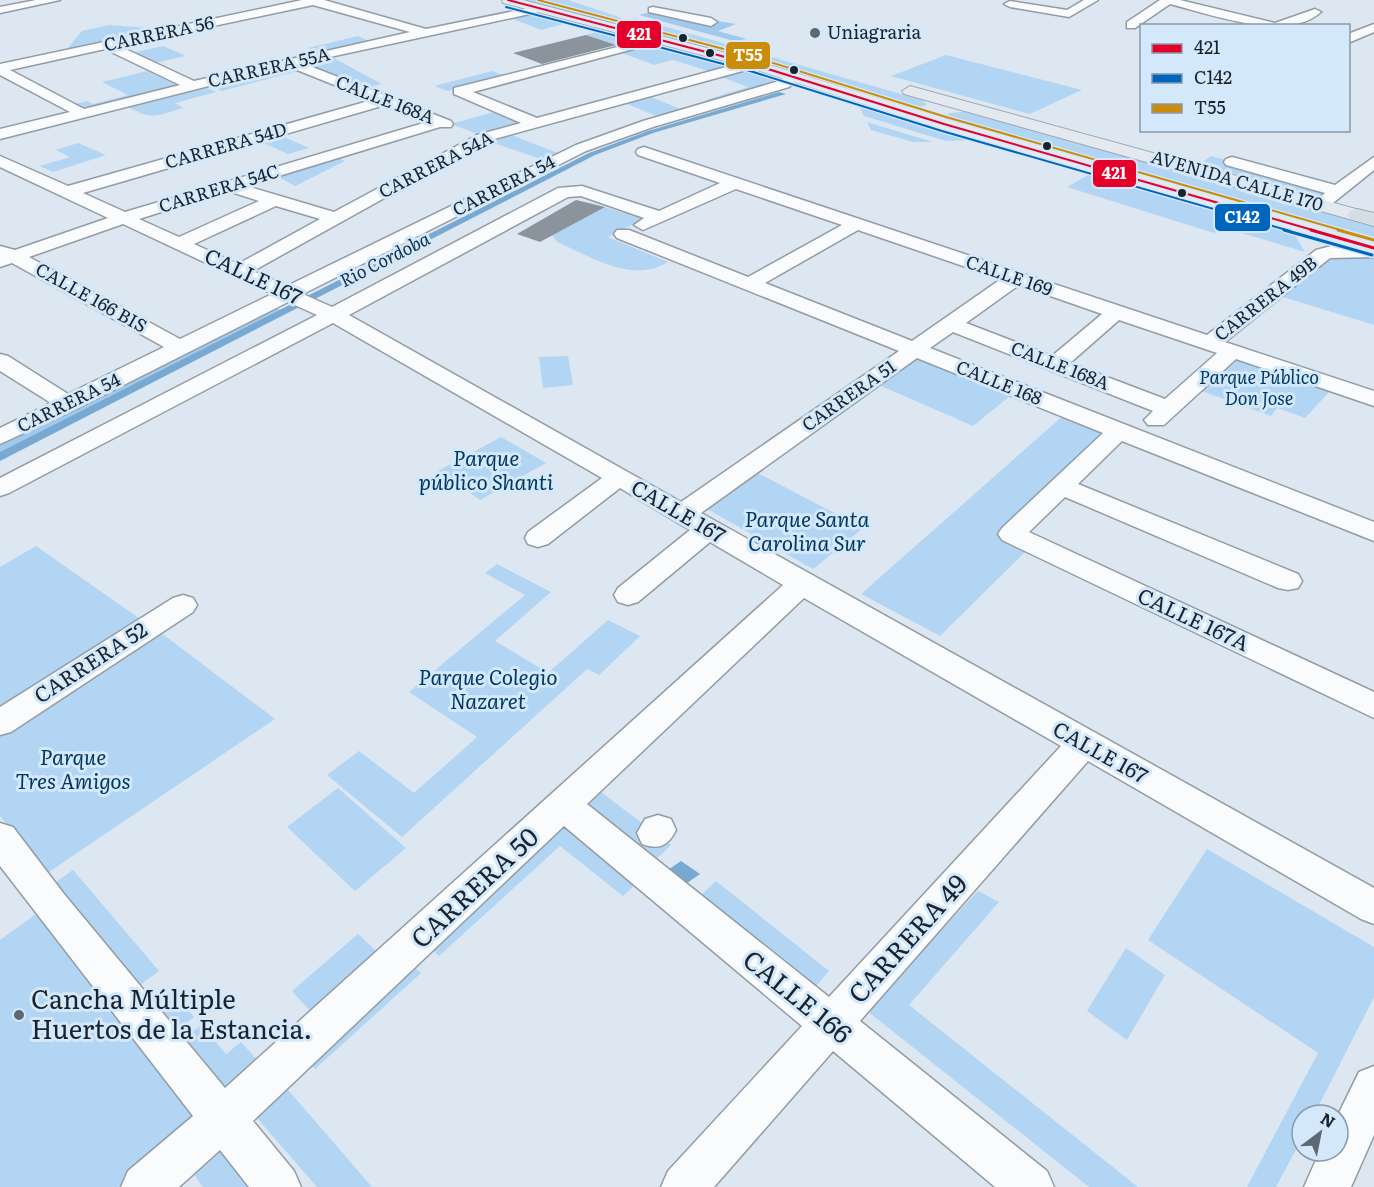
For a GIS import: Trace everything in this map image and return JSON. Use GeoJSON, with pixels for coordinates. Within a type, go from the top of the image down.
{"type":"FeatureCollection","features":[{"type":"Feature","properties":{"kind":"main road","name":"AVENIDA CALLE 170"},"geometry":{"type":"LineString","coordinates":[[508,0],[752,64],[944,124],[1374,250]]}},
{"type":"Feature","properties":{"kind":"main road","name":"AVENIDA CALLE 170"},"geometry":{"type":"LineString","coordinates":[[578,0],[1368,218]]}},
{"type":"Feature","properties":{"kind":"main road"},"geometry":{"type":"LineString","coordinates":[[564,15],[608,24],[628,19],[612,9]]}},
{"type":"Feature","properties":{"kind":"main road"},"geometry":{"type":"LineString","coordinates":[[862,99],[907,110],[933,106],[934,103],[931,100],[915,92]]}},
{"type":"Feature","properties":{"kind":"main road"},"geometry":{"type":"LineString","coordinates":[[944,124],[939,117],[942,113],[961,110],[1037,126]]}},
{"type":"Feature","properties":{"kind":"street"},"geometry":{"type":"LineString","coordinates":[[0,10],[54,0]]}},
{"type":"Feature","properties":{"kind":"street"},"geometry":{"type":"LineString","coordinates":[[314,0],[426,33]]}},
{"type":"Feature","properties":{"kind":"street","name":"CARRERA 56"},"geometry":{"type":"LineString","coordinates":[[0,69],[314,0]]}},
{"type":"Feature","properties":{"kind":"street"},"geometry":{"type":"LineString","coordinates":[[1015,2],[1069,14],[1092,0]]}},
{"type":"Feature","properties":{"kind":"street"},"geometry":{"type":"LineString","coordinates":[[1136,26],[1167,0],[1266,24]]}},
{"type":"Feature","properties":{"kind":"street"},"geometry":{"type":"LineString","coordinates":[[635,15],[674,3]]}},
{"type":"Feature","properties":{"kind":"street"},"geometry":{"type":"LineString","coordinates":[[1206,24],[1219,13],[1237,7]]}},
{"type":"Feature","properties":{"kind":"street","name":"CARRERA 55A"},"geometry":{"type":"LineString","coordinates":[[0,134],[288,62],[539,9]]}},
{"type":"Feature","properties":{"kind":"street"},"geometry":{"type":"LineString","coordinates":[[653,10],[711,22]]}},
{"type":"Feature","properties":{"kind":"street"},"geometry":{"type":"LineString","coordinates":[[1281,24],[1315,12]]}},
{"type":"Feature","properties":{"kind":"street"},"geometry":{"type":"LineString","coordinates":[[1350,40],[1374,28]]}},
{"type":"Feature","properties":{"kind":"street"},"geometry":{"type":"LineString","coordinates":[[535,123],[459,91],[661,40]]}},
{"type":"Feature","properties":{"kind":"street"},"geometry":{"type":"LineString","coordinates":[[1350,42],[1365,48]]}},
{"type":"Feature","properties":{"kind":"street"},"geometry":{"type":"LineString","coordinates":[[106,45],[193,86]]}},
{"type":"Feature","properties":{"kind":"street","name":"CALLE 168A"},"geometry":{"type":"LineString","coordinates":[[288,62],[482,138]]}},
{"type":"Feature","properties":{"kind":"street","name":"CARRERA 54A"},"geometry":{"type":"LineString","coordinates":[[239,271],[482,138],[752,64]]}},
{"type":"Feature","properties":{"kind":"street"},"geometry":{"type":"LineString","coordinates":[[0,69],[82,113]]}},
{"type":"Feature","properties":{"kind":"street","name":"CARRERA 54"},"geometry":{"type":"LineString","coordinates":[[0,437],[181,348],[295,296],[594,142],[784,84],[793,78]]}},
{"type":"Feature","properties":{"kind":"street","name":"CARRERA 54D"},"geometry":{"type":"LineString","coordinates":[[67,192],[386,100]]}},
{"type":"Feature","properties":{"kind":"street"},"geometry":{"type":"LineString","coordinates":[[334,115],[385,139]]}},
{"type":"Feature","properties":{"kind":"street","name":"CARRERA 54C"},"geometry":{"type":"LineString","coordinates":[[4,255],[194,196],[226,173],[247,180],[385,139],[454,127]]}},
{"type":"Feature","properties":{"kind":"street"},"geometry":{"type":"LineString","coordinates":[[281,131],[331,155]]}},
{"type":"Feature","properties":{"kind":"street","name":"CALLE 169"},"geometry":{"type":"LineString","coordinates":[[644,152],[1374,399]]}},
{"type":"Feature","properties":{"kind":"street"},"geometry":{"type":"LineString","coordinates":[[202,153],[226,173],[274,200],[335,218]]}},
{"type":"Feature","properties":{"kind":"street","name":"CALLE 167"},"geometry":{"type":"LineString","coordinates":[[0,161],[330,313],[802,584],[1374,907]]}},
{"type":"Feature","properties":{"kind":"street"},"geometry":{"type":"LineString","coordinates":[[1233,162],[1338,191]]}},
{"type":"Feature","properties":{"kind":"street"},"geometry":{"type":"LineString","coordinates":[[1320,204],[1374,162]]}},
{"type":"Feature","properties":{"kind":"street"},"geometry":{"type":"LineString","coordinates":[[147,169],[194,196]]}},
{"type":"Feature","properties":{"kind":"street"},"geometry":{"type":"LineString","coordinates":[[659,217],[734,183]]}},
{"type":"Feature","properties":{"kind":"street","name":"CARRERA 54"},"geometry":{"type":"LineString","coordinates":[[0,488],[330,313],[531,211],[558,194],[575,190],[659,217]]}},
{"type":"Feature","properties":{"kind":"street"},"geometry":{"type":"LineString","coordinates":[[179,244],[274,200]]}},
{"type":"Feature","properties":{"kind":"street","name":"CALLE 168"},"geometry":{"type":"LineString","coordinates":[[659,217],[623,234],[1374,532]]}},
{"type":"Feature","properties":{"kind":"street"},"geometry":{"type":"LineString","coordinates":[[750,284],[857,224]]}},
{"type":"Feature","properties":{"kind":"street","name":"CARRERA 49B"},"geometry":{"type":"LineString","coordinates":[[1290,224],[1313,239],[1323,254]]}},
{"type":"Feature","properties":{"kind":"street","name":"CARRERA 49B"},"geometry":{"type":"LineString","coordinates":[[1209,344],[1323,254],[1339,250],[1374,250]]}},
{"type":"Feature","properties":{"kind":"street","name":"CALLE 166 BIS"},"geometry":{"type":"LineString","coordinates":[[4,255],[181,348]]}},
{"type":"Feature","properties":{"kind":"street","name":"CARRERA 51"},"geometry":{"type":"LineString","coordinates":[[682,514],[1016,278]]}},
{"type":"Feature","properties":{"kind":"street"},"geometry":{"type":"LineString","coordinates":[[1056,364],[1116,312]]}},
{"type":"Feature","properties":{"kind":"street","name":"CALLE 168A"},"geometry":{"type":"LineString","coordinates":[[951,324],[1169,409]]}},
{"type":"Feature","properties":{"kind":"street","name":"CARRERA 49B"},"geometry":{"type":"LineString","coordinates":[[1011,534],[1062,486],[1128,434],[1169,409],[1232,351]]}},
{"type":"Feature","properties":{"kind":"street"},"geometry":{"type":"LineString","coordinates":[[0,361],[68,404]]}},
{"type":"Feature","properties":{"kind":"street"},"geometry":{"type":"LineString","coordinates":[[538,538],[619,477]]}},
{"type":"Feature","properties":{"kind":"street"},"geometry":{"type":"LineString","coordinates":[[1062,486],[1288,581]]}},
{"type":"Feature","properties":{"kind":"street"},"geometry":{"type":"LineString","coordinates":[[628,595],[708,529]]}},
{"type":"Feature","properties":{"kind":"street","name":"CALLE 167A"},"geometry":{"type":"LineString","coordinates":[[1011,534],[1374,706]]}},
{"type":"Feature","properties":{"kind":"street","name":"CARRERA 50"},"geometry":{"type":"LineString","coordinates":[[144,1187],[222,1120],[802,584]]}},
{"type":"Feature","properties":{"kind":"street","name":"CARRERA 52"},"geometry":{"type":"LineString","coordinates":[[0,723],[183,604]]}},
{"type":"Feature","properties":{"kind":"street","name":"CARRERA 49"},"geometry":{"type":"LineString","coordinates":[[684,1187],[1084,744]]}},
{"type":"Feature","properties":{"kind":"street","name":"CALLE 166"},"geometry":{"type":"LineString","coordinates":[[564,806],[644,842],[831,1025],[1031,1187]]}},
{"type":"Feature","properties":{"kind":"street"},"geometry":{"type":"LineString","coordinates":[[0,838],[51,906],[278,1187]]}},
{"type":"Feature","properties":{"kind":"street"},"geometry":{"type":"LineString","coordinates":[[1327,1187],[1374,1087]]}},
{"type":"Feature","properties":{"kind":"green space"},"geometry":{"type":"Polygon","coordinates":[[[514,0],[568,0],[622,18],[615,22],[604,22],[514,0]]]}},
{"type":"Feature","properties":{"kind":"green space"},"geometry":{"type":"Polygon","coordinates":[[[536,11],[574,21],[541,30],[508,17],[536,11]]]}},
{"type":"Feature","properties":{"kind":"green space"},"geometry":{"type":"Polygon","coordinates":[[[635,18],[922,100],[927,105],[913,109],[610,25],[635,18]]]}},
{"type":"Feature","properties":{"kind":"green space"},"geometry":{"type":"Polygon","coordinates":[[[109,25],[163,29],[66,50],[82,31],[109,25]]]}},
{"type":"Feature","properties":{"kind":"green space"},"geometry":{"type":"Polygon","coordinates":[[[604,30],[644,41],[622,47],[586,35],[604,30]]]}},
{"type":"Feature","properties":{"kind":"green space"},"geometry":{"type":"Polygon","coordinates":[[[358,36],[371,42],[321,52],[308,48],[358,36]]]}},
{"type":"Feature","properties":{"kind":"green space"},"geometry":{"type":"Polygon","coordinates":[[[653,43],[737,65],[712,72],[673,60],[654,65],[619,52],[653,43]]]}},
{"type":"Feature","properties":{"kind":"green space"},"geometry":{"type":"Polygon","coordinates":[[[163,46],[186,56],[154,63],[131,53],[163,46]]]}},
{"type":"Feature","properties":{"kind":"green space"},"geometry":{"type":"Polygon","coordinates":[[[328,55],[382,84],[360,89],[293,63],[328,55]]]}},
{"type":"Feature","properties":{"kind":"green space"},"geometry":{"type":"Polygon","coordinates":[[[946,55],[1082,90],[1030,114],[891,76],[946,55]]]}},
{"type":"Feature","properties":{"kind":"green space"},"geometry":{"type":"Polygon","coordinates":[[[286,64],[302,70],[222,91],[208,84],[286,64]]]}},
{"type":"Feature","properties":{"kind":"green space"},"geometry":{"type":"Polygon","coordinates":[[[747,67],[787,80],[713,102],[706,100],[748,87],[716,75],[747,67]]]}},
{"type":"Feature","properties":{"kind":"green space"},"geometry":{"type":"Polygon","coordinates":[[[147,71],[178,86],[83,110],[72,105],[87,101],[93,104],[128,95],[102,82],[147,71]]]}},
{"type":"Feature","properties":{"kind":"green space"},"geometry":{"type":"Polygon","coordinates":[[[492,71],[505,76],[448,91],[434,86],[492,71]]]}},
{"type":"Feature","properties":{"kind":"green space"},"geometry":{"type":"Polygon","coordinates":[[[203,86],[216,92],[175,103],[183,108],[159,115],[148,115],[125,105],[203,86]]]}},
{"type":"Feature","properties":{"kind":"green space"},"geometry":{"type":"Polygon","coordinates":[[[646,95],[683,110],[659,117],[622,102],[646,95]]]}},
{"type":"Feature","properties":{"kind":"green space"},"geometry":{"type":"Polygon","coordinates":[[[859,106],[971,140],[946,141],[864,116],[859,106]]]}},
{"type":"Feature","properties":{"kind":"green space"},"geometry":{"type":"Polygon","coordinates":[[[497,111],[524,123],[480,135],[451,124],[497,111]]]}},
{"type":"Feature","properties":{"kind":"green space"},"geometry":{"type":"Polygon","coordinates":[[[965,112],[1037,129],[1374,225],[1374,245],[944,118],[949,113],[965,112]]]}},
{"type":"Feature","properties":{"kind":"green space"},"geometry":{"type":"Polygon","coordinates":[[[867,122],[933,142],[913,142],[871,130],[867,122]]]}},
{"type":"Feature","properties":{"kind":"green space"},"geometry":{"type":"Polygon","coordinates":[[[507,133],[560,154],[546,161],[483,139],[507,133]]]}},
{"type":"Feature","properties":{"kind":"green space"},"geometry":{"type":"Polygon","coordinates":[[[284,137],[309,148],[288,154],[264,143],[284,137]]]}},
{"type":"Feature","properties":{"kind":"green space"},"geometry":{"type":"Polygon","coordinates":[[[78,143],[106,155],[53,172],[40,166],[70,157],[56,150],[78,143]]]}},
{"type":"Feature","properties":{"kind":"green space"},"geometry":{"type":"Polygon","coordinates":[[[334,156],[345,161],[295,186],[273,174],[334,156]]]}},
{"type":"Feature","properties":{"kind":"green space"},"geometry":{"type":"Polygon","coordinates":[[[1211,156],[1333,190],[1325,198],[1199,165],[1211,156]]]}},
{"type":"Feature","properties":{"kind":"green space"},"geometry":{"type":"Polygon","coordinates":[[[1095,171],[1292,230],[1305,252],[1222,227],[1214,233],[1067,187],[1095,171]]]}},
{"type":"Feature","properties":{"kind":"green space"},"geometry":{"type":"Polygon","coordinates":[[[604,207],[644,219],[608,237],[668,262],[654,268],[640,270],[612,266],[557,242],[552,235],[604,207]]]}},
{"type":"Feature","properties":{"kind":"green space"},"geometry":{"type":"Polygon","coordinates":[[[1355,256],[1374,258],[1374,325],[1283,297],[1327,260],[1355,256]]]}},
{"type":"Feature","properties":{"kind":"green space"},"geometry":{"type":"Polygon","coordinates":[[[568,356],[573,385],[543,388],[539,357],[568,356]]]}},
{"type":"Feature","properties":{"kind":"green space","name":"Parque Público Don Jose"},"geometry":{"type":"Polygon","coordinates":[[[1236,356],[1330,391],[1305,418],[1277,408],[1271,416],[1199,390],[1236,356]]]}},
{"type":"Feature","properties":{"kind":"green space"},"geometry":{"type":"Polygon","coordinates":[[[918,358],[1010,396],[973,426],[879,385],[918,358]]]}},
{"type":"Feature","properties":{"kind":"green space"},"geometry":{"type":"Polygon","coordinates":[[[1064,415],[1108,432],[998,535],[1026,551],[940,636],[861,594],[1064,415]]]}},
{"type":"Feature","properties":{"kind":"green space","name":"Parque público Shanti"},"geometry":{"type":"Polygon","coordinates":[[[501,437],[546,463],[480,500],[438,471],[501,437]]]}},
{"type":"Feature","properties":{"kind":"green space","name":"Parque Santa Carolina Sur"},"geometry":{"type":"Polygon","coordinates":[[[754,471],[863,528],[813,569],[702,506],[754,471]]]}},
{"type":"Feature","properties":{"kind":"green space","name":"Parque Tres Amigos"},"geometry":{"type":"Polygon","coordinates":[[[36,546],[143,621],[0,714],[0,567],[36,546]]]}},
{"type":"Feature","properties":{"kind":"green space","name":"Parque Colegio Nazaret"},"geometry":{"type":"Polygon","coordinates":[[[497,564],[551,592],[495,641],[548,673],[608,620],[640,636],[599,675],[587,669],[402,837],[327,775],[359,751],[414,793],[477,737],[409,692],[525,595],[485,573],[497,564]]]}},
{"type":"Feature","properties":{"kind":"green space","name":"Parque Tres Amigos"},"geometry":{"type":"Polygon","coordinates":[[[156,629],[275,719],[46,874],[0,816],[0,731],[156,629]]]}},
{"type":"Feature","properties":{"kind":"green space"},"geometry":{"type":"Polygon","coordinates":[[[338,788],[406,848],[355,891],[287,827],[338,788]]]}},
{"type":"Feature","properties":{"kind":"green space"},"geometry":{"type":"Polygon","coordinates":[[[601,792],[671,845],[653,862],[582,806],[601,792]]]}},
{"type":"Feature","properties":{"kind":"green space"},"geometry":{"type":"Polygon","coordinates":[[[561,821],[639,881],[623,896],[560,846],[439,956],[424,942],[561,821]]]}},
{"type":"Feature","properties":{"kind":"green space"},"geometry":{"type":"Polygon","coordinates":[[[1207,849],[1374,947],[1374,997],[1320,1103],[1292,1103],[1318,1053],[1148,940],[1207,849]]]}},
{"type":"Feature","properties":{"kind":"green space"},"geometry":{"type":"Polygon","coordinates":[[[73,870],[159,971],[132,991],[50,886],[73,870]]]}},
{"type":"Feature","properties":{"kind":"green space"},"geometry":{"type":"Polygon","coordinates":[[[716,881],[829,971],[812,991],[698,898],[716,881]]]}},
{"type":"Feature","properties":{"kind":"green space"},"geometry":{"type":"Polygon","coordinates":[[[978,891],[999,902],[909,1005],[1138,1187],[1089,1187],[866,1010],[978,891]]]}},
{"type":"Feature","properties":{"kind":"green space"},"geometry":{"type":"Polygon","coordinates":[[[36,914],[203,1120],[124,1187],[0,1187],[0,940],[36,914]]]}},
{"type":"Feature","properties":{"kind":"green space"},"geometry":{"type":"Polygon","coordinates":[[[358,934],[379,954],[313,1014],[292,991],[358,934]]]}},
{"type":"Feature","properties":{"kind":"green space"},"geometry":{"type":"Polygon","coordinates":[[[1126,948],[1165,975],[1127,1040],[1087,1011],[1126,948]]]}},
{"type":"Feature","properties":{"kind":"green space"},"geometry":{"type":"Polygon","coordinates":[[[407,960],[421,973],[315,1069],[302,1052],[407,960]]]}},
{"type":"Feature","properties":{"kind":"green space"},"geometry":{"type":"Polygon","coordinates":[[[173,993],[194,1017],[167,1038],[147,1014],[173,993]]]}},
{"type":"Feature","properties":{"kind":"green space"},"geometry":{"type":"Polygon","coordinates":[[[201,1025],[226,1054],[241,1042],[266,1070],[224,1107],[173,1048],[201,1025]]]}},
{"type":"Feature","properties":{"kind":"green space"},"geometry":{"type":"Polygon","coordinates":[[[279,1080],[372,1187],[317,1187],[249,1109],[279,1080]]]}},
{"type":"Feature","properties":{"kind":"green space"},"geometry":{"type":"Polygon","coordinates":[[[1290,1106],[1290,1161],[1276,1187],[1247,1187],[1290,1106]]]}},
{"type":"Feature","properties":{"kind":"green space"},"geometry":{"type":"Polygon","coordinates":[[[213,1141],[248,1187],[203,1187],[187,1164],[213,1141]]]}},
{"type":"Feature","properties":{"kind":"shaded area"},"geometry":{"type":"Polygon","coordinates":[[[655,11],[736,24],[718,31],[747,39],[734,41],[639,15],[655,11]]]}},
{"type":"Feature","properties":{"kind":"shaded area"},"geometry":{"type":"Polygon","coordinates":[[[276,307],[280,310],[0,452],[0,442],[276,307]]]}},
{"type":"Feature","properties":{"kind":"water","name":"Rio Cordoba"},"geometry":{"type":"Polygon","coordinates":[[[779,92],[786,94],[653,133],[595,155],[0,461],[0,452],[589,153],[648,131],[779,92]]]}},
{"type":"Feature","properties":{"kind":"water"},"geometry":{"type":"Polygon","coordinates":[[[681,861],[700,874],[680,888],[662,874],[681,861]]]}},
{"type":"Feature","properties":{"kind":"building"},"geometry":{"type":"Polygon","coordinates":[[[586,35],[616,45],[542,64],[513,53],[586,35]]]}},
{"type":"Feature","properties":{"kind":"building"},"geometry":{"type":"Polygon","coordinates":[[[576,200],[605,207],[540,242],[517,234],[576,200]]]}},
{"type":"Feature","properties":{"kind":"transit line","name":"421"},"geometry":{"type":"LineString","coordinates":[[508,0],[752,64],[944,124],[1374,248]]}},
{"type":"Feature","properties":{"kind":"transit line","name":"T55"},"geometry":{"type":"LineString","coordinates":[[538,0],[754,57],[946,117],[1374,240]]}},
{"type":"Feature","properties":{"kind":"transit line","name":"C142"},"geometry":{"type":"LineString","coordinates":[[506,7],[750,71],[942,131],[1372,255]]}},
{"type":"Feature","properties":{"kind":"place","name":"Uniagraria"},"geometry":{"type":"Point","coordinates":[815,33]}},
{"type":"Feature","properties":{"kind":"place","name":"Cancha Múltiple Huertos de la Estancia."},"geometry":{"type":"Point","coordinates":[19,1015]}}]}
